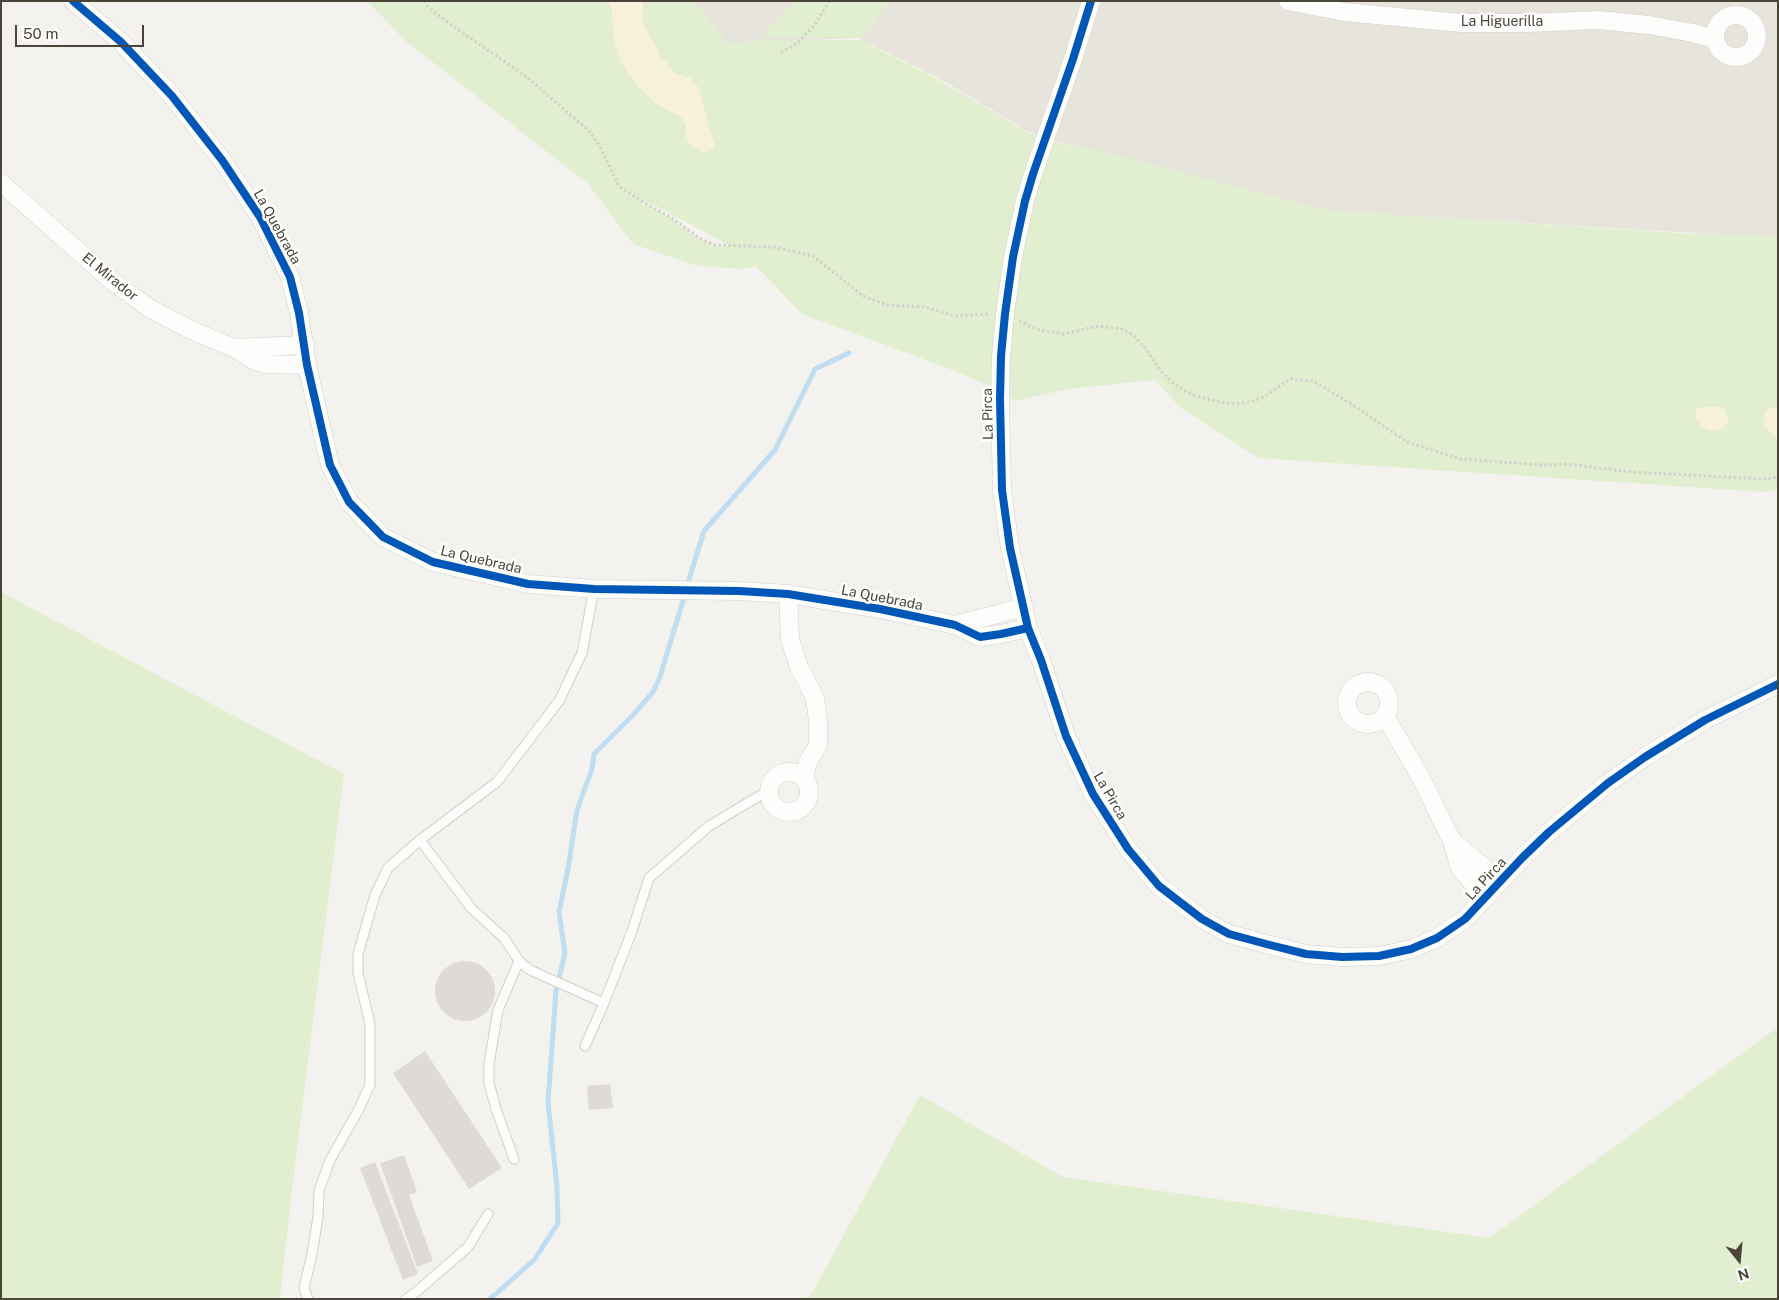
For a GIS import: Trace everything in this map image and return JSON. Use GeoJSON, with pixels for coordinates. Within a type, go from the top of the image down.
{"type":"FeatureCollection","features":[{"type":"Feature","properties":{"kind":"street","name":"La Quebrada"},"geometry":{"type":"LineString","coordinates":[[73,1],[121,42],[172,96],[222,160],[260,217],[290,276],[305,345],[307,365],[330,466],[349,502],[383,537],[433,562],[528,584],[594,589],[739,591],[788,594],[880,609],[955,625],[980,637],[1028,628]]}},
{"type":"Feature","properties":{"kind":"street","name":"La Pirca"},"geometry":{"type":"LineString","coordinates":[[1091,1],[1025,201],[1013,257],[1005,314],[1000,399],[1002,490],[1010,548],[1028,628],[1041,660],[1066,736],[1093,794],[1128,849],[1159,886],[1202,919],[1229,934],[1306,954],[1342,957],[1379,956],[1411,949],[1437,938],[1465,919],[1522,858],[1608,783],[1705,720],[1778,684]]}},
{"type":"Feature","properties":{"kind":"street","name":"La Higuerilla"},"geometry":{"type":"LineString","coordinates":[[1288,1],[1344,12],[1462,23],[1599,20],[1649,25],[1715,39]]}},
{"type":"Feature","properties":{"kind":"street","name":"El Mirador"},"geometry":{"type":"LineString","coordinates":[[1,183],[112,281],[149,308],[191,330],[234,348],[253,360],[265,364],[307,365]]}},
{"type":"Feature","properties":{"kind":"street","name":"El Mirador"},"geometry":{"type":"LineString","coordinates":[[234,348],[305,345]]}},
{"type":"Feature","properties":{"kind":"street"},"geometry":{"type":"LineString","coordinates":[[788,594],[790,639],[799,668],[815,698],[818,721],[818,745],[808,762],[804,777]]}},
{"type":"Feature","properties":{"kind":"street","name":"La Quebrada"},"geometry":{"type":"LineString","coordinates":[[955,625],[1024,607]]}},
{"type":"Feature","properties":{"kind":"street"},"geometry":{"type":"LineString","coordinates":[[1385,716],[1420,776],[1452,841],[1460,868],[1485,898]]}},
{"type":"Feature","properties":{"kind":"street"},"geometry":{"type":"LineString","coordinates":[[795,772],[804,777],[809,788],[808,799],[802,808],[795,811],[778,809],[773,804],[769,790],[775,777],[781,773],[795,772]]}},
{"type":"Feature","properties":{"kind":"street"},"geometry":{"type":"LineString","coordinates":[[1452,841],[1500,881]]}},
{"type":"Feature","properties":{"kind":"lane"},"geometry":{"type":"LineString","coordinates":[[308,1299],[304,1288],[318,1218],[319,1192],[330,1160],[358,1111],[370,1085],[370,1024],[358,973],[358,954],[375,895],[388,868],[420,840],[497,782],[559,701],[582,653],[594,589]]}},
{"type":"Feature","properties":{"kind":"lane"},"geometry":{"type":"LineString","coordinates":[[585,1046],[632,931],[649,878],[709,826],[769,790]]}},
{"type":"Feature","properties":{"kind":"lane"},"geometry":{"type":"LineString","coordinates":[[420,840],[471,908],[504,938],[519,961],[530,970],[604,1003]]}},
{"type":"Feature","properties":{"kind":"lane"},"geometry":{"type":"LineString","coordinates":[[514,1159],[489,1083],[489,1064],[498,1010],[519,961]]}},
{"type":"Feature","properties":{"kind":"lane"},"geometry":{"type":"LineString","coordinates":[[406,1299],[468,1247],[488,1214]]}},
{"type":"Feature","properties":{"kind":"path"},"geometry":{"type":"LineString","coordinates":[[424,1],[428,7],[457,29],[527,77],[588,130],[599,144],[619,186],[644,203],[672,218],[699,238],[715,245],[774,247],[813,256],[863,296],[887,305],[924,307],[956,316],[1005,314],[1039,330],[1063,334],[1099,326],[1122,328],[1140,342],[1159,369],[1175,385],[1193,395],[1215,401],[1233,404],[1250,402],[1264,397],[1290,379],[1313,381],[1350,403],[1407,442],[1460,459],[1544,465],[1568,464],[1631,472],[1767,479],[1778,477]]}},
{"type":"Feature","properties":{"kind":"path"},"geometry":{"type":"LineString","coordinates":[[781,53],[797,43],[814,26],[829,1]]}},
{"type":"Feature","properties":{"kind":"shaded area"},"geometry":{"type":"Polygon","coordinates":[[[693,1],[1778,1],[1778,238],[1329,211],[1071,146],[1027,131],[935,76],[858,38],[728,43],[693,1]]]}},
{"type":"Feature","properties":{"kind":"green space"},"geometry":{"type":"Polygon","coordinates":[[[367,1],[694,1],[728,43],[764,40],[862,40],[934,77],[1027,132],[1071,147],[1073,144],[1331,211],[1695,234],[1778,236],[1778,489],[1765,492],[1258,458],[1181,408],[1155,380],[1068,389],[1019,400],[1011,399],[1011,396],[963,374],[802,314],[756,266],[743,269],[698,266],[633,244],[589,185],[407,42],[367,1]],[[638,201],[672,219],[698,239],[715,246],[731,246],[656,206],[638,201]]]}},
{"type":"Feature","properties":{"kind":"green space"},"geometry":{"type":"Polygon","coordinates":[[[794,1],[891,1],[863,38],[762,37],[794,1]]]}},
{"type":"Feature","properties":{"kind":"green space"},"geometry":{"type":"Polygon","coordinates":[[[1,592],[344,774],[280,1299],[1,1299],[1,592]]]}},
{"type":"Feature","properties":{"kind":"green space"},"geometry":{"type":"Polygon","coordinates":[[[1778,1027],[1778,1299],[804,1299],[811,1295],[920,1095],[1063,1177],[1489,1238],[1778,1027]]]}},
{"type":"Feature","properties":{"kind":"sand"},"geometry":{"type":"Polygon","coordinates":[[[608,1],[643,1],[643,23],[661,56],[674,73],[690,78],[699,88],[715,144],[712,150],[703,153],[691,146],[685,135],[686,126],[681,117],[656,104],[636,84],[620,62],[613,35],[612,10],[608,1]]]}},
{"type":"Feature","properties":{"kind":"sand"},"geometry":{"type":"Polygon","coordinates":[[[1710,406],[1723,407],[1729,419],[1724,428],[1714,432],[1704,428],[1695,418],[1696,409],[1710,406]]]}},
{"type":"Feature","properties":{"kind":"sand"},"geometry":{"type":"Polygon","coordinates":[[[1771,407],[1778,410],[1778,437],[1774,436],[1763,425],[1766,410],[1771,407]]]}},
{"type":"Feature","properties":{"kind":"building"},"geometry":{"type":"Polygon","coordinates":[[[465,961],[481,966],[486,970],[490,975],[495,991],[490,1007],[486,1012],[481,1016],[465,1021],[449,1016],[444,1012],[440,1007],[435,991],[440,975],[444,970],[449,966],[465,961]]]}},
{"type":"Feature","properties":{"kind":"building"},"geometry":{"type":"Polygon","coordinates":[[[425,1051],[502,1168],[469,1189],[393,1073],[425,1051]]]}},
{"type":"Feature","properties":{"kind":"building"},"geometry":{"type":"Polygon","coordinates":[[[610,1084],[613,1108],[589,1110],[587,1086],[610,1084]]]}},
{"type":"Feature","properties":{"kind":"building"},"geometry":{"type":"Polygon","coordinates":[[[404,1155],[417,1192],[409,1195],[433,1261],[417,1267],[380,1163],[404,1155]]]}},
{"type":"Feature","properties":{"kind":"building"},"geometry":{"type":"Polygon","coordinates":[[[375,1162],[418,1274],[403,1280],[360,1168],[375,1162]]]}},
{"type":"Feature","properties":{"kind":"waterway"},"geometry":{"type":"LineString","coordinates":[[687,586],[704,531],[775,450],[815,369],[849,353]]}},
{"type":"Feature","properties":{"kind":"waterway"},"geometry":{"type":"LineString","coordinates":[[490,1299],[535,1259],[558,1223],[557,1187],[548,1102],[556,991],[565,953],[559,912],[577,810],[592,769],[594,754],[653,692],[660,677],[685,594]]}},
{"type":"Feature","properties":{"kind":"cycle path"},"geometry":{"type":"LineString","coordinates":[[73,1],[121,42],[172,96],[222,160],[260,217],[290,277],[299,313],[307,365],[330,465],[349,502],[383,537],[433,562],[528,584],[594,589],[739,591],[788,594],[880,609],[955,625],[980,637],[1028,628]]}},
{"type":"Feature","properties":{"kind":"cycle path"},"geometry":{"type":"LineString","coordinates":[[1091,1],[1033,174],[1013,257],[1001,356],[1002,490],[1010,548],[1028,628],[1041,660],[1066,736],[1093,794],[1128,849],[1159,886],[1202,919],[1229,934],[1306,954],[1342,957],[1379,956],[1411,949],[1437,938],[1465,919],[1549,832],[1608,783],[1645,757],[1705,720],[1778,684]]}}]}
